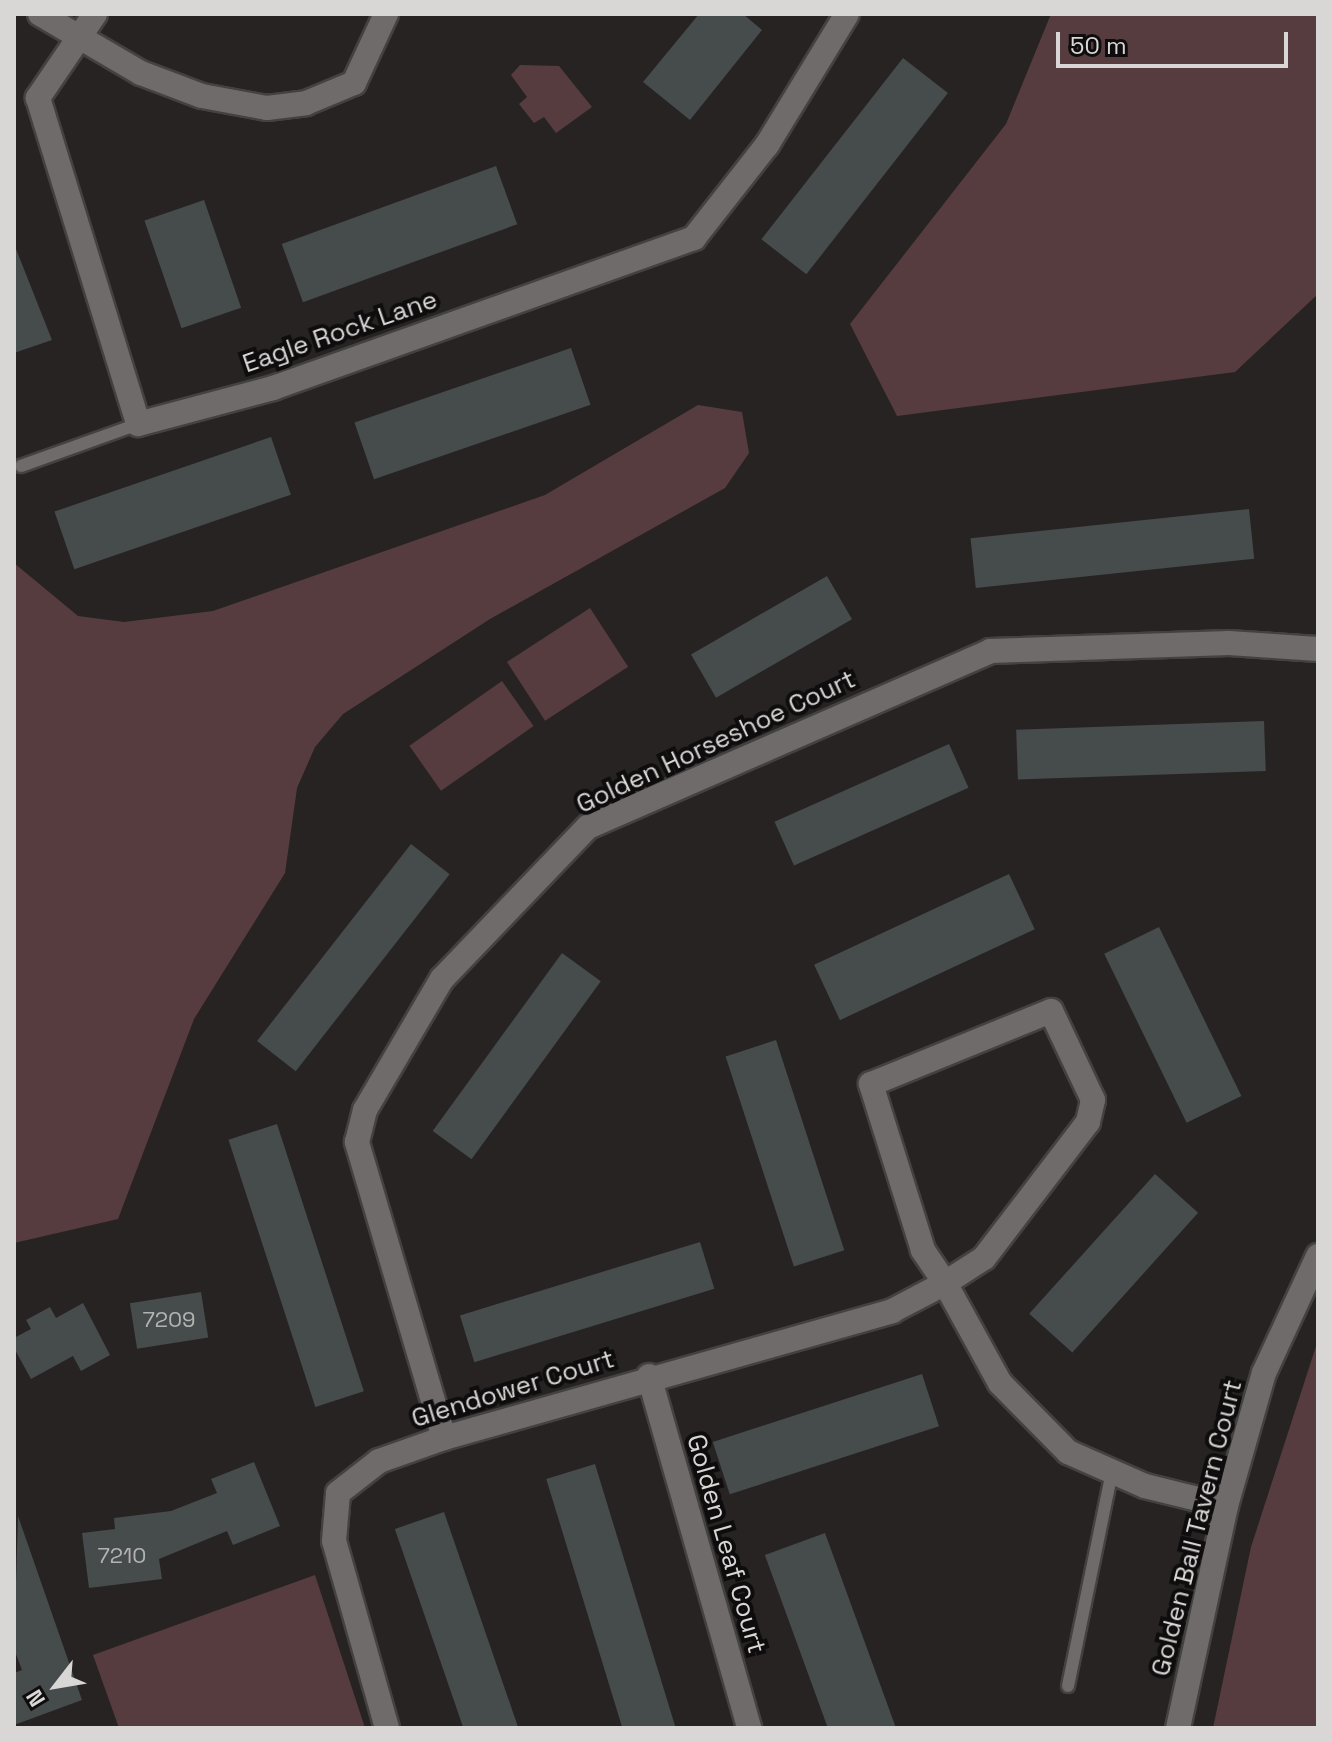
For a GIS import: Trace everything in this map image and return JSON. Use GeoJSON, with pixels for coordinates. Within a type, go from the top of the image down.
{"type":"FeatureCollection","features":[{"type":"Feature","properties":{"kind":"street"},"geometry":{"type":"LineString","coordinates":[[40,14],[141,73],[252,108],[306,103],[354,83],[386,14]]}},
{"type":"Feature","properties":{"kind":"street"},"geometry":{"type":"LineString","coordinates":[[95,14],[38,98],[138,424]]}},
{"type":"Feature","properties":{"kind":"street","name":"Eagle Rock Lane"},"geometry":{"type":"LineString","coordinates":[[138,424],[273,388],[694,238],[767,145],[847,14]]}},
{"type":"Feature","properties":{"kind":"street","name":"Golden Horseshoe Court"},"geometry":{"type":"LineString","coordinates":[[444,1438],[357,1142],[368,1096],[442,979],[588,827],[990,651],[1229,643],[1318,649]]}},
{"type":"Feature","properties":{"kind":"street","name":"Glendower Court"},"geometry":{"type":"LineString","coordinates":[[387,1728],[334,1541],[338,1493],[379,1461],[444,1438],[649,1376],[892,1311],[945,1283],[984,1258],[1088,1122],[1093,1100],[1051,1011],[871,1084],[923,1250],[945,1283]]}},
{"type":"Feature","properties":{"kind":"street","name":"Golden Ball Tavern Court"},"geometry":{"type":"LineString","coordinates":[[1178,1728],[1226,1506],[1264,1373],[1318,1256]]}},
{"type":"Feature","properties":{"kind":"street"},"geometry":{"type":"LineString","coordinates":[[945,1283],[1000,1383],[1068,1452],[1112,1471],[1226,1506]]}},
{"type":"Feature","properties":{"kind":"street","name":"Golden Leaf Court"},"geometry":{"type":"LineString","coordinates":[[649,1376],[749,1728]]}},
{"type":"Feature","properties":{"kind":"lane"},"geometry":{"type":"LineString","coordinates":[[21,466],[138,424]]}},
{"type":"Feature","properties":{"kind":"lane"},"geometry":{"type":"LineString","coordinates":[[1068,1686],[1112,1471]]}},
{"type":"Feature","properties":{"kind":"shaded area"},"geometry":{"type":"Polygon","coordinates":[[[1051,14],[1318,14],[1318,294],[1235,372],[897,416],[850,324],[1006,124],[1051,14]]]}},
{"type":"Feature","properties":{"kind":"shaded area"},"geometry":{"type":"Polygon","coordinates":[[[520,65],[559,66],[592,107],[556,133],[544,117],[534,123],[519,104],[527,97],[511,75],[520,65]]]}},
{"type":"Feature","properties":{"kind":"shaded area"},"geometry":{"type":"Polygon","coordinates":[[[698,405],[742,412],[749,453],[725,488],[490,619],[343,714],[315,747],[297,788],[285,873],[194,1019],[118,1219],[14,1243],[14,563],[78,616],[124,622],[213,611],[545,495],[698,405]]]}},
{"type":"Feature","properties":{"kind":"shaded area"},"geometry":{"type":"Polygon","coordinates":[[[590,608],[628,667],[545,721],[507,662],[590,608]]]}},
{"type":"Feature","properties":{"kind":"shaded area"},"geometry":{"type":"Polygon","coordinates":[[[502,681],[534,726],[441,791],[409,746],[502,681]]]}},
{"type":"Feature","properties":{"kind":"shaded area"},"geometry":{"type":"Polygon","coordinates":[[[1318,1340],[1318,1728],[1213,1728],[1251,1547],[1318,1340]]]}},
{"type":"Feature","properties":{"kind":"shaded area"},"geometry":{"type":"Polygon","coordinates":[[[315,1575],[365,1728],[119,1728],[93,1655],[315,1575]]]}},
{"type":"Feature","properties":{"kind":"building"},"geometry":{"type":"Polygon","coordinates":[[[699,14],[743,14],[762,30],[690,120],[643,82],[699,14]]]}},
{"type":"Feature","properties":{"kind":"building"},"geometry":{"type":"Polygon","coordinates":[[[903,58],[948,93],[806,274],[761,239],[903,58]]]}},
{"type":"Feature","properties":{"kind":"building"},"geometry":{"type":"Polygon","coordinates":[[[496,166],[517,224],[303,302],[282,244],[496,166]]]}},
{"type":"Feature","properties":{"kind":"building"},"geometry":{"type":"Polygon","coordinates":[[[204,200],[241,308],[182,328],[144,221],[204,200]]]}},
{"type":"Feature","properties":{"kind":"building"},"geometry":{"type":"Polygon","coordinates":[[[14,244],[52,340],[14,353],[14,244]]]}},
{"type":"Feature","properties":{"kind":"building"},"geometry":{"type":"Polygon","coordinates":[[[571,348],[591,405],[374,479],[354,423],[571,348]]]}},
{"type":"Feature","properties":{"kind":"building"},"geometry":{"type":"Polygon","coordinates":[[[271,437],[291,495],[74,569],[54,512],[271,437]]]}},
{"type":"Feature","properties":{"kind":"building"},"geometry":{"type":"Polygon","coordinates":[[[1249,509],[1254,559],[976,588],[971,538],[1249,509]]]}},
{"type":"Feature","properties":{"kind":"building"},"geometry":{"type":"Polygon","coordinates":[[[827,576],[852,619],[716,698],[691,654],[827,576]]]}},
{"type":"Feature","properties":{"kind":"building"},"geometry":{"type":"Polygon","coordinates":[[[1264,721],[1266,771],[1018,780],[1016,730],[1264,721]]]}},
{"type":"Feature","properties":{"kind":"building"},"geometry":{"type":"Polygon","coordinates":[[[949,744],[969,788],[794,866],[775,822],[949,744]]]}},
{"type":"Feature","properties":{"kind":"building"},"geometry":{"type":"Polygon","coordinates":[[[411,844],[450,874],[296,1071],[257,1041],[411,844]]]}},
{"type":"Feature","properties":{"kind":"building"},"geometry":{"type":"Polygon","coordinates":[[[1009,874],[1035,929],[840,1020],[814,965],[1009,874]]]}},
{"type":"Feature","properties":{"kind":"building"},"geometry":{"type":"Polygon","coordinates":[[[1159,927],[1241,1096],[1187,1123],[1104,954],[1159,927]]]}},
{"type":"Feature","properties":{"kind":"building"},"geometry":{"type":"Polygon","coordinates":[[[562,953],[601,981],[472,1159],[433,1131],[562,953]]]}},
{"type":"Feature","properties":{"kind":"building"},"geometry":{"type":"Polygon","coordinates":[[[776,1040],[844,1250],[794,1267],[726,1056],[776,1040]]]}},
{"type":"Feature","properties":{"kind":"building"},"geometry":{"type":"Polygon","coordinates":[[[277,1124],[364,1391],[315,1407],[228,1140],[277,1124]]]}},
{"type":"Feature","properties":{"kind":"building"},"geometry":{"type":"Polygon","coordinates":[[[1155,1174],[1198,1213],[1072,1353],[1029,1314],[1155,1174]]]}},
{"type":"Feature","properties":{"kind":"building"},"geometry":{"type":"Polygon","coordinates":[[[700,1242],[714,1289],[474,1362],[460,1315],[700,1242]]]}},
{"type":"Feature","properties":{"kind":"building"},"geometry":{"type":"Polygon","coordinates":[[[201,1292],[208,1337],[137,1349],[130,1303],[201,1292]]]}},
{"type":"Feature","properties":{"kind":"building"},"geometry":{"type":"Polygon","coordinates":[[[83,1303],[110,1355],[81,1371],[73,1356],[31,1379],[14,1348],[14,1338],[31,1329],[26,1320],[50,1307],[56,1318],[83,1303]]]}},
{"type":"Feature","properties":{"kind":"building"},"geometry":{"type":"Polygon","coordinates":[[[922,1374],[939,1426],[730,1494],[713,1442],[922,1374]]]}},
{"type":"Feature","properties":{"kind":"building"},"geometry":{"type":"Polygon","coordinates":[[[254,1462],[280,1526],[233,1545],[227,1531],[159,1559],[162,1579],[89,1588],[82,1533],[115,1529],[114,1518],[171,1511],[217,1493],[211,1479],[254,1462]]]}},
{"type":"Feature","properties":{"kind":"building"},"geometry":{"type":"Polygon","coordinates":[[[595,1464],[676,1728],[622,1728],[546,1479],[595,1464]]]}},
{"type":"Feature","properties":{"kind":"building"},"geometry":{"type":"Polygon","coordinates":[[[444,1512],[518,1728],[463,1728],[395,1529],[444,1512]]]}},
{"type":"Feature","properties":{"kind":"building"},"geometry":{"type":"Polygon","coordinates":[[[18,1516],[82,1700],[14,1725],[14,1673],[22,1670],[14,1649],[18,1516]]]}},
{"type":"Feature","properties":{"kind":"building"},"geometry":{"type":"Polygon","coordinates":[[[825,1533],[896,1728],[828,1728],[765,1555],[825,1533]]]}}]}
